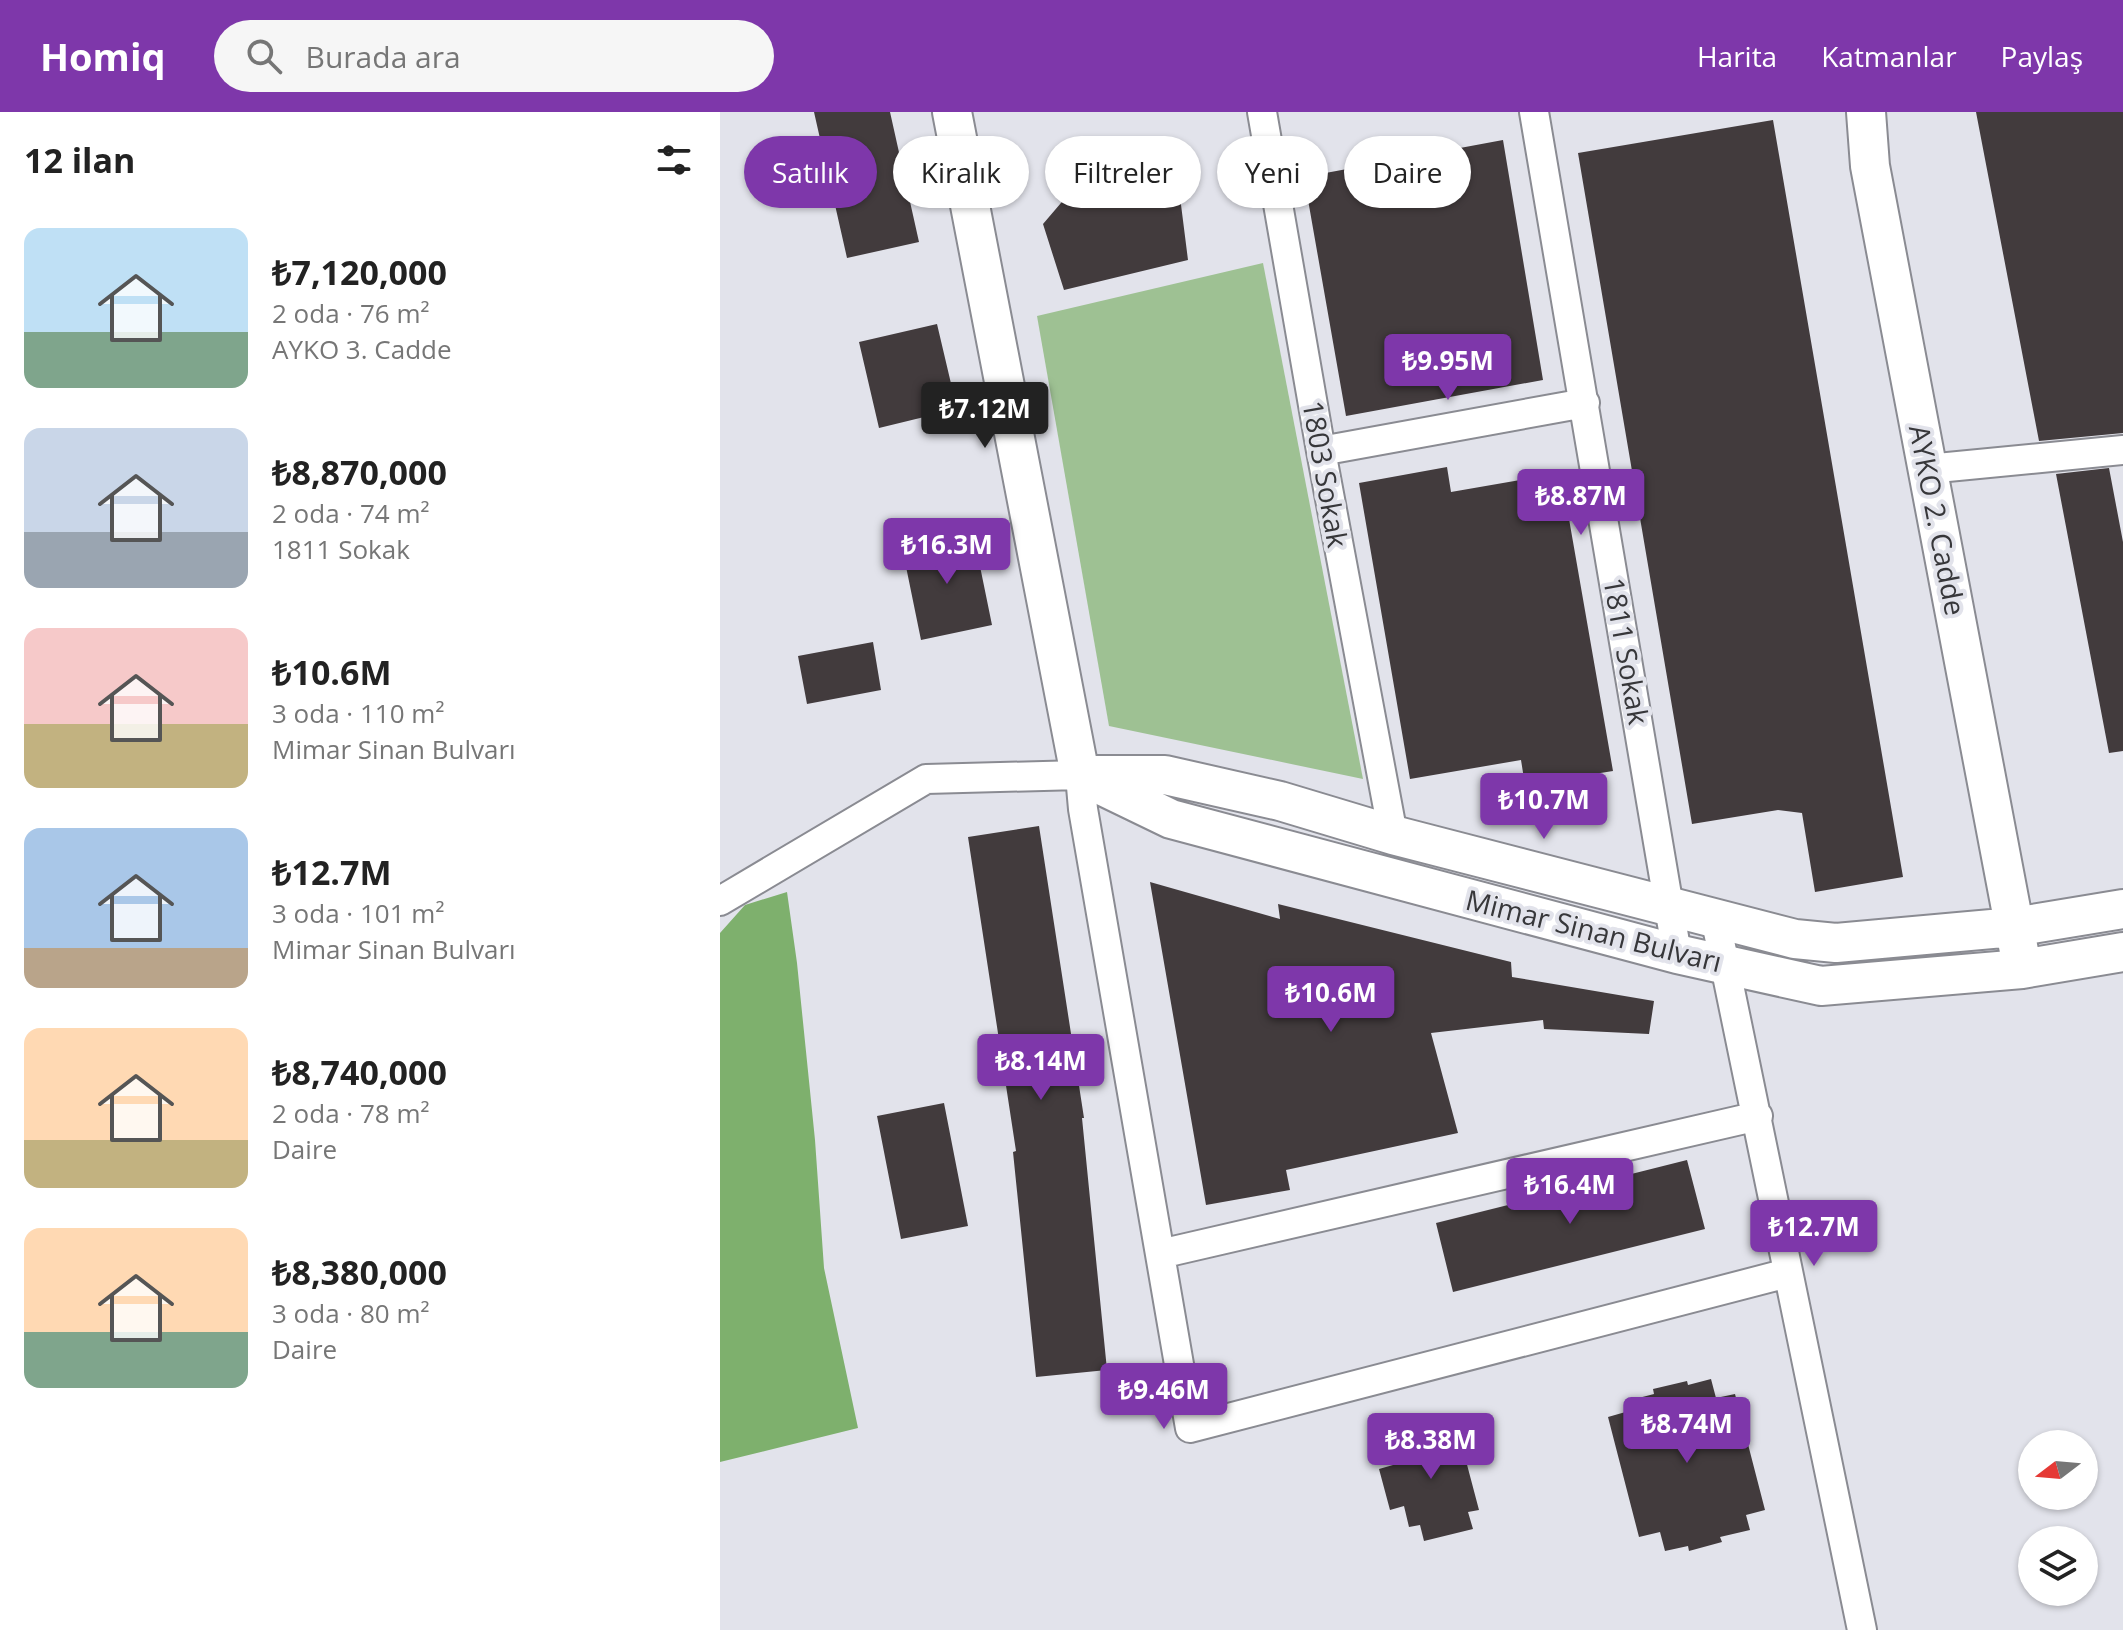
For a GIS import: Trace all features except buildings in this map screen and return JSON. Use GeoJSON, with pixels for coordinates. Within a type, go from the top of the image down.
{"type":"FeatureCollection","features":[{"type":"Feature","properties":{"kind":"street"},"geometry":{"type":"LineString","coordinates":[[952,112],[1080,775],[1083,809],[1190,1428],[1788,1273]]}},
{"type":"Feature","properties":{"kind":"street","name":"1803 Sokak"},"geometry":{"type":"LineString","coordinates":[[1262,112],[1393,835]]}},
{"type":"Feature","properties":{"kind":"street","name":"1811 Sokak"},"geometry":{"type":"LineString","coordinates":[[1534,112],[1677,954]]}},
{"type":"Feature","properties":{"kind":"street","name":"AYKO 2. Cadde"},"geometry":{"type":"LineString","coordinates":[[1866,112],[1870,166],[2022,969]]}},
{"type":"Feature","properties":{"kind":"street"},"geometry":{"type":"LineString","coordinates":[[1321,451],[1585,403]]}},
{"type":"Feature","properties":{"kind":"street"},"geometry":{"type":"LineString","coordinates":[[1927,469],[2123,450]]}},
{"type":"Feature","properties":{"kind":"street","name":"Mimar Sinan Bulvarı"},"geometry":{"type":"LineString","coordinates":[[1080,775],[1171,819],[1677,954],[1821,986],[2022,969],[2123,952]]}},
{"type":"Feature","properties":{"kind":"street","name":"Mimar Sinan Bulvarı"},"geometry":{"type":"LineString","coordinates":[[720,901],[926,779],[1165,775],[1280,801],[1393,835],[1795,939],[1836,943],[2014,927],[2123,909]]}},
{"type":"Feature","properties":{"kind":"street"},"geometry":{"type":"LineString","coordinates":[[1715,917],[1862,1630]]}},
{"type":"Feature","properties":{"kind":"street"},"geometry":{"type":"LineString","coordinates":[[1160,1254],[1758,1116]]}},
{"type":"Feature","properties":{"kind":"green space"},"geometry":{"type":"Polygon","coordinates":[[[1263,263],[1363,779],[1109,726],[1037,316],[1263,263]]]}},
{"type":"Feature","properties":{"kind":"green space"},"geometry":{"type":"Polygon","coordinates":[[[787,892],[815,1140],[824,1268],[858,1428],[720,1462],[720,933],[745,905],[787,892]]]}}]}
